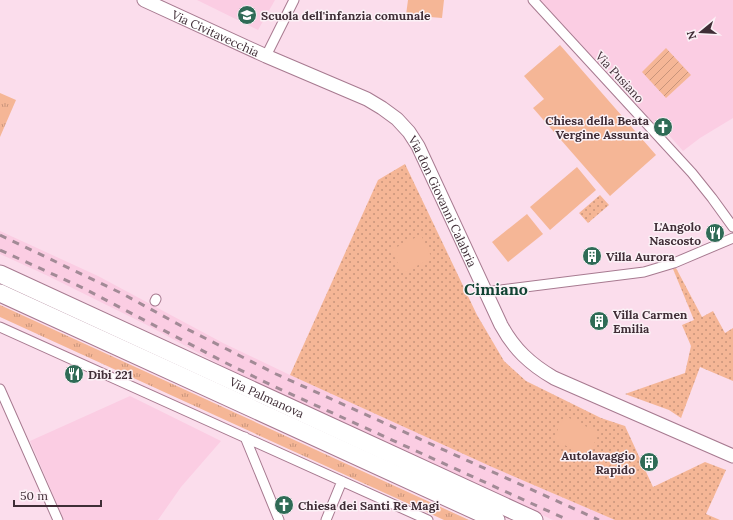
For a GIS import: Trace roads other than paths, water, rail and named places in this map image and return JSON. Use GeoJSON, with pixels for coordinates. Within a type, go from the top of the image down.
{"type":"FeatureCollection","features":[{"type":"Feature","properties":{"kind":"highway","name":"Via Palmanova"},"geometry":{"type":"LineString","coordinates":[[0,274],[534,520]]}},
{"type":"Feature","properties":{"kind":"highway","name":"Via Palmanova"},"geometry":{"type":"LineString","coordinates":[[0,292],[496,520]]}},
{"type":"Feature","properties":{"kind":"street","name":"Via Civitavecchia"},"geometry":{"type":"LineString","coordinates":[[144,0],[266,56]]}},
{"type":"Feature","properties":{"kind":"street"},"geometry":{"type":"LineString","coordinates":[[266,56],[294,0]]}},
{"type":"Feature","properties":{"kind":"street","name":"Via Pusiano"},"geometry":{"type":"LineString","coordinates":[[533,0],[692,172],[733,227]]}},
{"type":"Feature","properties":{"kind":"street","name":"Via don Giovanni Calabria"},"geometry":{"type":"LineString","coordinates":[[266,56],[367,99],[387,112],[405,128],[415,140],[424,158],[501,325],[512,343],[523,356],[539,369],[571,386],[733,456]]}},
{"type":"Feature","properties":{"kind":"street"},"geometry":{"type":"LineString","coordinates":[[485,292],[644,272],[674,263],[733,238]]}},
{"type":"Feature","properties":{"kind":"street"},"geometry":{"type":"LineString","coordinates":[[0,327],[428,520]]}},
{"type":"Feature","properties":{"kind":"street"},"geometry":{"type":"LineString","coordinates":[[0,389],[58,520]]}},
{"type":"Feature","properties":{"kind":"street"},"geometry":{"type":"LineString","coordinates":[[245,437],[280,520]]}},
{"type":"Feature","properties":{"kind":"street"},"geometry":{"type":"LineString","coordinates":[[326,520],[342,481]]}},
{"type":"Feature","properties":{"kind":"railway"},"geometry":{"type":"LineString","coordinates":[[0,235],[123,294],[185,328],[276,374],[599,520]]}},
{"type":"Feature","properties":{"kind":"railway"},"geometry":{"type":"LineString","coordinates":[[0,250],[83,288],[271,385],[568,520]]}},
{"type":"Feature","properties":{"kind":"place","name":"Scuola dell'infanzia comunale"},"geometry":{"type":"Point","coordinates":[247,15]}},
{"type":"Feature","properties":{"kind":"place","name":"Chiesa della Beata Vergine Assunta"},"geometry":{"type":"Point","coordinates":[663,127]}},
{"type":"Feature","properties":{"kind":"place","name":"L'Angolo Nascosto"},"geometry":{"type":"Point","coordinates":[715,233]}},
{"type":"Feature","properties":{"kind":"place","name":"Villa Aurora"},"geometry":{"type":"Point","coordinates":[592,256]}},
{"type":"Feature","properties":{"kind":"place","name":"Villa Carmen Emilia"},"geometry":{"type":"Point","coordinates":[599,321]}},
{"type":"Feature","properties":{"kind":"place","name":"Dibi 221"},"geometry":{"type":"Point","coordinates":[74,374]}},
{"type":"Feature","properties":{"kind":"place","name":"Autolavaggio Rapido"},"geometry":{"type":"Point","coordinates":[649,462]}},
{"type":"Feature","properties":{"kind":"place","name":"Chiesa dei Santi Re Magi"},"geometry":{"type":"Point","coordinates":[284,505]}},
{"type":"Feature","properties":{"kind":"district","name":"Cimiano"},"geometry":{"type":"Point","coordinates":[496,289]}}]}
